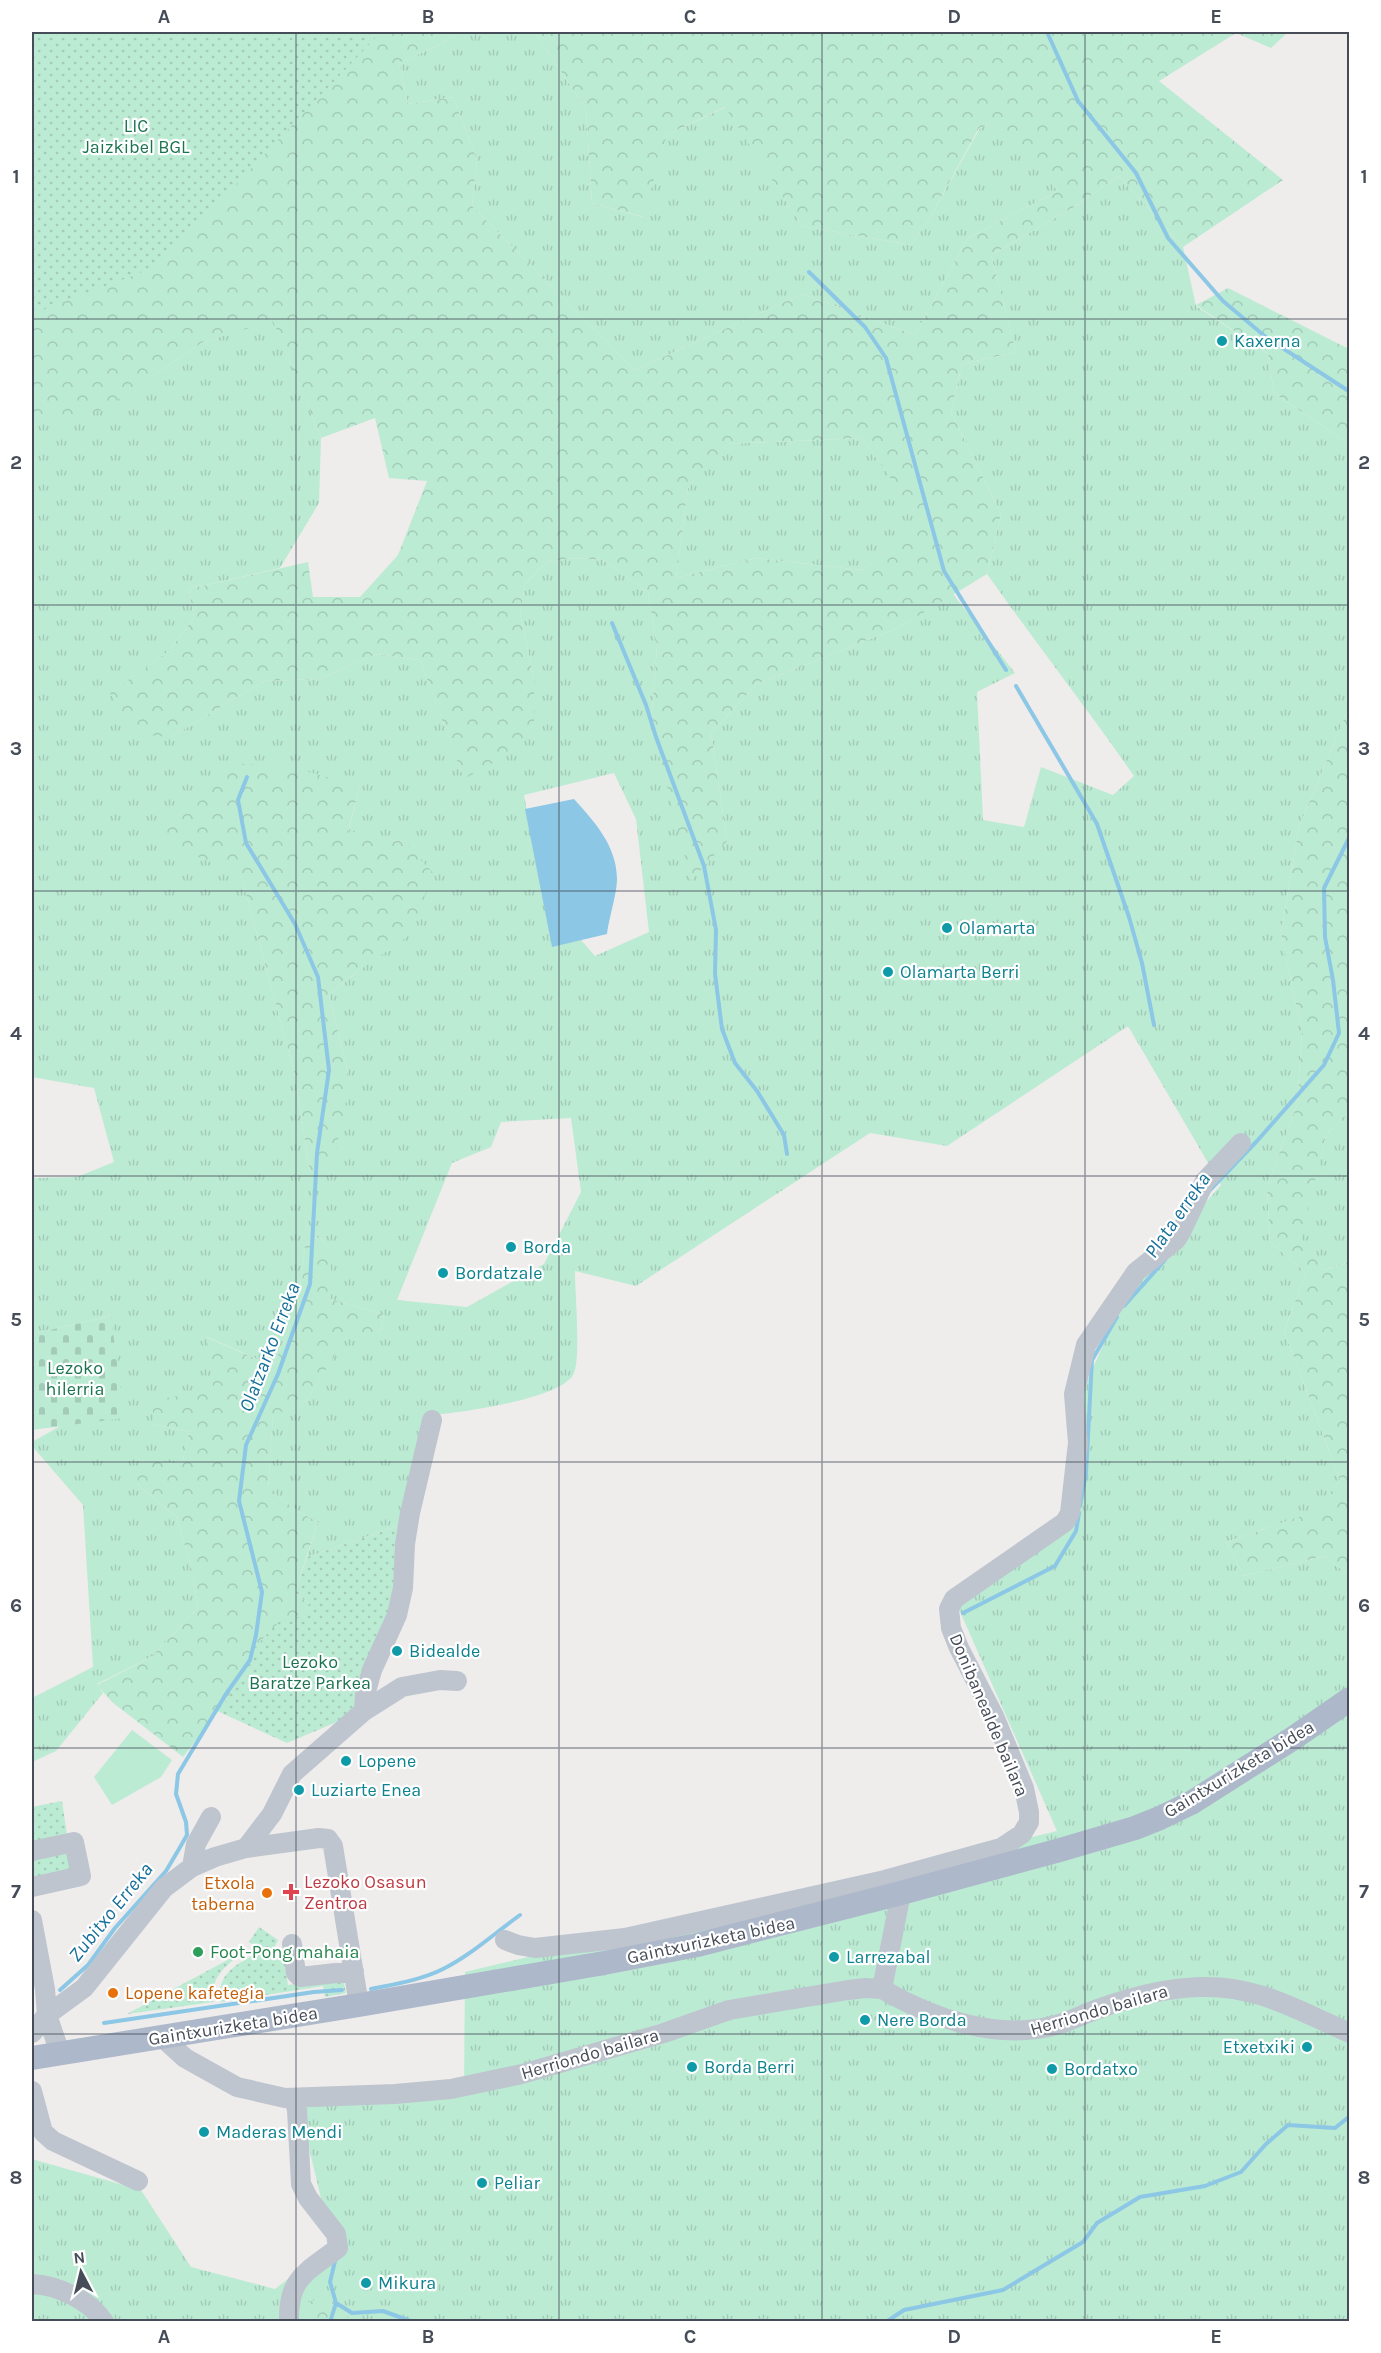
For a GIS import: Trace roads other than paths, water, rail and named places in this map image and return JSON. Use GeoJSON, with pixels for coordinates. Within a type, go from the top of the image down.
{"type":"FeatureCollection","features":[{"type":"Feature","properties":{"kind":"main road","name":"Gaintxurizketa bidea"},"geometry":{"type":"LineString","coordinates":[[32,2048],[162,2037],[359,2005],[697,1945],[901,1893],[1124,1831],[1160,1818],[1191,1803],[1350,1699]]}},
{"type":"Feature","properties":{"kind":"street","name":"Donibanealde bailara"},"geometry":{"type":"LineString","coordinates":[[505,1940],[518,1946],[535,1948],[625,1938],[885,1880],[1001,1848],[1022,1834],[1029,1822],[1024,1788],[994,1716],[959,1648],[951,1628],[949,1609],[954,1599],[1065,1522],[1071,1513],[1078,1443],[1074,1394],[1086,1345],[1136,1272],[1182,1232],[1205,1181],[1241,1143]]}},
{"type":"Feature","properties":{"kind":"street"},"geometry":{"type":"LineString","coordinates":[[364,1711],[365,1695],[372,1670],[397,1616],[403,1588],[405,1544],[410,1513],[432,1420]]}},
{"type":"Feature","properties":{"kind":"street"},"geometry":{"type":"LineString","coordinates":[[246,1848],[272,1814],[292,1773],[364,1711],[402,1686],[440,1680],[457,1681]]}},
{"type":"Feature","properties":{"kind":"street"},"geometry":{"type":"LineString","coordinates":[[192,1867],[196,1844],[211,1816]]}},
{"type":"Feature","properties":{"kind":"street"},"geometry":{"type":"LineString","coordinates":[[39,2012],[84,1988],[164,1888],[192,1867],[246,1848],[323,1838],[331,1842],[334,1854],[359,2005]]}},
{"type":"Feature","properties":{"kind":"street"},"geometry":{"type":"LineString","coordinates":[[32,1851],[74,1842],[81,1876],[32,1887]]}},
{"type":"Feature","properties":{"kind":"street"},"geometry":{"type":"LineString","coordinates":[[882,1989],[901,1893]]}},
{"type":"Feature","properties":{"kind":"street"},"geometry":{"type":"LineString","coordinates":[[32,1920],[45,1989],[32,2048]]}},
{"type":"Feature","properties":{"kind":"street"},"geometry":{"type":"LineString","coordinates":[[292,1944],[296,1973],[300,1977],[354,1971]]}},
{"type":"Feature","properties":{"kind":"street","name":"Herriondo bailara"},"geometry":{"type":"LineString","coordinates":[[162,2037],[185,2058],[237,2087],[294,2098],[451,2089],[522,2074],[590,2056],[729,2010],[865,1988],[882,1989],[922,2009],[964,2023],[1003,2031],[1021,2031],[1054,2025],[1153,1992],[1201,1987],[1232,1988],[1270,1997],[1350,2033]]}},
{"type":"Feature","properties":{"kind":"street"},"geometry":{"type":"LineString","coordinates":[[39,2012],[58,2046]]}},
{"type":"Feature","properties":{"kind":"street"},"geometry":{"type":"LineString","coordinates":[[32,2091],[43,2132],[53,2141],[138,2181]]}},
{"type":"Feature","properties":{"kind":"street"},"geometry":{"type":"LineString","coordinates":[[289,2322],[292,2289],[300,2278],[338,2248],[336,2234],[301,2184],[297,2110],[294,2098]]}},
{"type":"Feature","properties":{"kind":"street"},"geometry":{"type":"LineString","coordinates":[[32,2284],[67,2293],[88,2304],[104,2322]]}},
{"type":"Feature","properties":{"kind":"water"},"geometry":{"type":"Polygon","coordinates":[[[574,799],[609,845],[616,867],[616,891],[607,934],[552,947],[525,809],[574,799]]]}},
{"type":"Feature","properties":{"kind":"waterway"},"geometry":{"type":"LineString","coordinates":[[1047,32],[1078,101],[1136,173],[1168,238],[1223,301],[1267,338],[1350,392]]}},
{"type":"Feature","properties":{"kind":"waterway"},"geometry":{"type":"LineString","coordinates":[[809,272],[865,327],[886,358],[944,571],[1006,670]]}},
{"type":"Feature","properties":{"kind":"waterway"},"geometry":{"type":"LineString","coordinates":[[612,623],[646,705],[704,866],[716,930],[715,974],[722,1029],[735,1063],[757,1091],[784,1135],[787,1154]]}},
{"type":"Feature","properties":{"kind":"waterway"},"geometry":{"type":"LineString","coordinates":[[1016,686],[1097,824],[1129,917],[1142,963],[1154,1025]]}},
{"type":"Feature","properties":{"kind":"waterway","name":"Olatzarko Erreka"},"geometry":{"type":"LineString","coordinates":[[60,1990],[88,1965],[115,1928],[166,1871],[187,1835],[186,1822],[176,1794],[178,1774],[226,1694],[250,1660],[256,1635],[262,1592],[239,1501],[246,1445],[278,1374],[310,1284],[317,1153],[329,1070],[318,977],[295,924],[246,843],[238,800],[247,777]]}},
{"type":"Feature","properties":{"kind":"waterway","name":"Plata erreka"},"geometry":{"type":"LineString","coordinates":[[1209,1191],[1324,1065],[1339,1033],[1325,937],[1324,888],[1350,836]]}},
{"type":"Feature","properties":{"kind":"waterway","name":"Plata erreka"},"geometry":{"type":"LineString","coordinates":[[1124,1306],[1165,1260]]}},
{"type":"Feature","properties":{"kind":"waterway","name":"Plata erreka"},"geometry":{"type":"LineString","coordinates":[[1080,1506],[1086,1473],[1092,1360],[1117,1317]]}},
{"type":"Feature","properties":{"kind":"waterway","name":"Plata erreka"},"geometry":{"type":"LineString","coordinates":[[963,1613],[1055,1566],[1076,1531],[1079,1513]]}},
{"type":"Feature","properties":{"kind":"waterway"},"geometry":{"type":"LineString","coordinates":[[371,1989],[435,1973],[473,1951],[520,1915]]}},
{"type":"Feature","properties":{"kind":"waterway"},"geometry":{"type":"LineString","coordinates":[[104,2023],[314,1992],[342,1990]]}},
{"type":"Feature","properties":{"kind":"waterway"},"geometry":{"type":"LineString","coordinates":[[886,2322],[904,2310],[1003,2290],[1083,2242],[1097,2223],[1140,2197],[1205,2186],[1241,2172],[1266,2144],[1288,2125],[1335,2128],[1350,2116]]}},
{"type":"Feature","properties":{"kind":"waterway"},"geometry":{"type":"LineString","coordinates":[[335,2261],[330,2282],[336,2303],[352,2313],[383,2311],[413,2322]]}},
{"type":"Feature","properties":{"kind":"waterway"},"geometry":{"type":"LineString","coordinates":[[330,2322],[336,2303]]}},
{"type":"Feature","properties":{"kind":"place","name":"Kaxerna"},"geometry":{"type":"Point","coordinates":[1222,341]}},
{"type":"Feature","properties":{"kind":"place","name":"Olamarta"},"geometry":{"type":"Point","coordinates":[947,928]}},
{"type":"Feature","properties":{"kind":"place","name":"Olamarta Berri"},"geometry":{"type":"Point","coordinates":[888,972]}},
{"type":"Feature","properties":{"kind":"place","name":"Borda"},"geometry":{"type":"Point","coordinates":[511,1247]}},
{"type":"Feature","properties":{"kind":"place","name":"Bordatzale"},"geometry":{"type":"Point","coordinates":[443,1273]}},
{"type":"Feature","properties":{"kind":"place","name":"Bidealde"},"geometry":{"type":"Point","coordinates":[397,1651]}},
{"type":"Feature","properties":{"kind":"place","name":"Lopene"},"geometry":{"type":"Point","coordinates":[346,1761]}},
{"type":"Feature","properties":{"kind":"place","name":"Luziarte Enea"},"geometry":{"type":"Point","coordinates":[299,1790]}},
{"type":"Feature","properties":{"kind":"place","name":"Lezoko Osasun Zentroa"},"geometry":{"type":"Point","coordinates":[291,1892]}},
{"type":"Feature","properties":{"kind":"place","name":"Etxola taberna"},"geometry":{"type":"Point","coordinates":[267,1893]}},
{"type":"Feature","properties":{"kind":"place","name":"Foot-Pong mahaia"},"geometry":{"type":"Point","coordinates":[198,1952]}},
{"type":"Feature","properties":{"kind":"place","name":"Larrezabal"},"geometry":{"type":"Point","coordinates":[834,1957]}},
{"type":"Feature","properties":{"kind":"place","name":"Lopene kafetegia"},"geometry":{"type":"Point","coordinates":[113,1993]}},
{"type":"Feature","properties":{"kind":"place","name":"Nere Borda"},"geometry":{"type":"Point","coordinates":[865,2020]}},
{"type":"Feature","properties":{"kind":"place","name":"Etxetxiki"},"geometry":{"type":"Point","coordinates":[1307,2047]}},
{"type":"Feature","properties":{"kind":"place","name":"Borda Berri"},"geometry":{"type":"Point","coordinates":[692,2067]}},
{"type":"Feature","properties":{"kind":"place","name":"Bordatxo"},"geometry":{"type":"Point","coordinates":[1052,2069]}},
{"type":"Feature","properties":{"kind":"place","name":"Maderas Mendi"},"geometry":{"type":"Point","coordinates":[204,2132]}},
{"type":"Feature","properties":{"kind":"place","name":"Peliar"},"geometry":{"type":"Point","coordinates":[482,2183]}},
{"type":"Feature","properties":{"kind":"place","name":"Mikura"},"geometry":{"type":"Point","coordinates":[366,2283]}},
{"type":"Feature","properties":{"kind":"park label","name":"LIC Jaizkibel BGL"},"geometry":{"type":"Point","coordinates":[136,136]}},
{"type":"Feature","properties":{"kind":"park label","name":"Lezoko hilerria"},"geometry":{"type":"Point","coordinates":[75,1378]}},
{"type":"Feature","properties":{"kind":"park label","name":"Lezoko Baratze Parkea"},"geometry":{"type":"Point","coordinates":[310,1672]}},
{"type":"Feature","properties":{"kind":"water label","name":"Zubitxo Erreka"},"geometry":{"type":"Point","coordinates":[110,1912]}}]}
